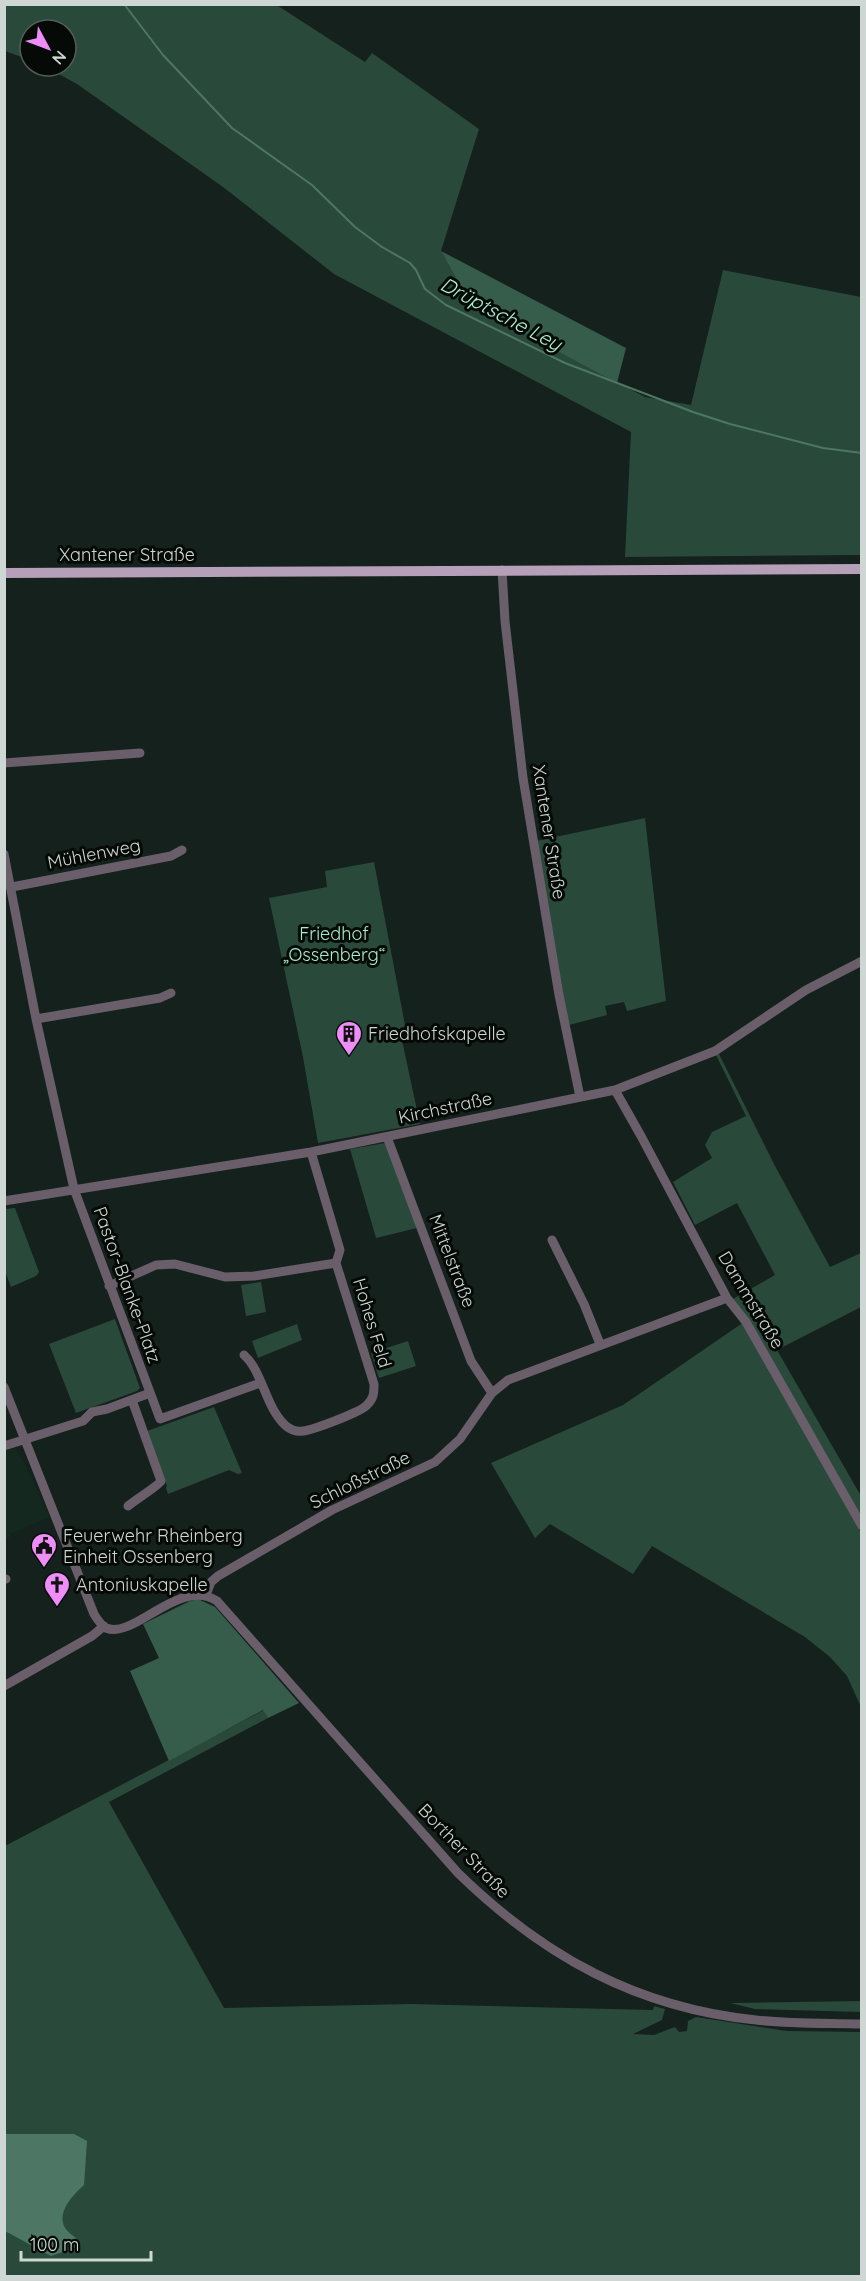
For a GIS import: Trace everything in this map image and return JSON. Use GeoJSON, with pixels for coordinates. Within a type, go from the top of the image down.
{"type":"FeatureCollection","features":[{"type":"Feature","properties":{"kind":"main road","name":"Xantener Straße"},"geometry":{"type":"LineString","coordinates":[[4,573],[861,569]]}},
{"type":"Feature","properties":{"kind":"street","name":"Xantener Straße"},"geometry":{"type":"LineString","coordinates":[[502,570],[505,621],[523,778],[559,995],[580,1097]]}},
{"type":"Feature","properties":{"kind":"street"},"geometry":{"type":"LineString","coordinates":[[4,763],[140,753]]}},
{"type":"Feature","properties":{"kind":"street","name":"Mühlenweg"},"geometry":{"type":"LineString","coordinates":[[12,887],[171,856],[182,850]]}},
{"type":"Feature","properties":{"kind":"street"},"geometry":{"type":"LineString","coordinates":[[4,854],[36,1019],[74,1189]]}},
{"type":"Feature","properties":{"kind":"street","name":"Kirchstraße"},"geometry":{"type":"LineString","coordinates":[[4,1201],[311,1152],[615,1090],[715,1052],[806,990],[861,961]]}},
{"type":"Feature","properties":{"kind":"street"},"geometry":{"type":"LineString","coordinates":[[36,1019],[160,998],[171,993]]}},
{"type":"Feature","properties":{"kind":"street","name":"Dammstraße"},"geometry":{"type":"LineString","coordinates":[[615,1090],[727,1298],[746,1322],[861,1526]]}},
{"type":"Feature","properties":{"kind":"street","name":"Mittelstraße"},"geometry":{"type":"LineString","coordinates":[[387,1137],[471,1361],[492,1393]]}},
{"type":"Feature","properties":{"kind":"street","name":"Hohes Feld"},"geometry":{"type":"LineString","coordinates":[[244,1355],[250,1361],[281,1421],[295,1431],[304,1431],[355,1412],[366,1406],[374,1395],[374,1384],[336,1263],[340,1250],[311,1152]]}},
{"type":"Feature","properties":{"kind":"street","name":"Pastor-Blanke-Platz"},"geometry":{"type":"LineString","coordinates":[[74,1189],[160,1419],[260,1383]]}},
{"type":"Feature","properties":{"kind":"street"},"geometry":{"type":"LineString","coordinates":[[552,1240],[584,1304],[600,1344]]}},
{"type":"Feature","properties":{"kind":"street"},"geometry":{"type":"LineString","coordinates":[[109,1286],[156,1265],[176,1264],[225,1277],[254,1276],[336,1263]]}},
{"type":"Feature","properties":{"kind":"street","name":"Schloßstraße"},"geometry":{"type":"LineString","coordinates":[[206,1595],[211,1582],[218,1576],[332,1510],[435,1462],[460,1439],[492,1393],[508,1380],[727,1298]]}},
{"type":"Feature","properties":{"kind":"street"},"geometry":{"type":"LineString","coordinates":[[4,1387],[93,1614],[104,1626],[112,1629],[120,1628],[186,1596],[206,1595]]}},
{"type":"Feature","properties":{"kind":"street"},"geometry":{"type":"LineString","coordinates":[[4,1446],[83,1421],[92,1412],[150,1393]]}},
{"type":"Feature","properties":{"kind":"street"},"geometry":{"type":"LineString","coordinates":[[128,1506],[141,1494],[159,1485],[161,1481],[132,1400]]}},
{"type":"Feature","properties":{"kind":"street","name":"Borther Straße"},"geometry":{"type":"LineString","coordinates":[[206,1595],[216,1601],[232,1617],[259,1651],[291,1684],[458,1873],[492,1906],[562,1956],[608,1981],[680,2007],[756,2020],[861,2024]]}},
{"type":"Feature","properties":{"kind":"street"},"geometry":{"type":"LineString","coordinates":[[4,1686],[104,1626]]}},
{"type":"Feature","properties":{"kind":"shaded area"},"geometry":{"type":"Polygon","coordinates":[[[441,251],[626,348],[617,383],[470,304],[441,251]]]}},
{"type":"Feature","properties":{"kind":"shaded area"},"geometry":{"type":"Polygon","coordinates":[[[15,1449],[24,1462],[50,1517],[10,1534],[10,1537],[5,1539],[5,1451],[15,1449]]]}},
{"type":"Feature","properties":{"kind":"shaded area"},"geometry":{"type":"Polygon","coordinates":[[[198,1599],[215,1607],[299,1703],[268,1718],[263,1710],[169,1761],[130,1671],[159,1658],[143,1624],[198,1599]]]}},
{"type":"Feature","properties":{"kind":"shaded area"},"geometry":{"type":"Polygon","coordinates":[[[5,2134],[74,2134],[87,2141],[84,2185],[67,2204],[63,2216],[65,2228],[77,2239],[77,2247],[51,2256],[5,2231],[5,2134]]]}},
{"type":"Feature","properties":{"kind":"green space"},"geometry":{"type":"Polygon","coordinates":[[[275,4],[365,62],[372,53],[479,129],[441,251],[470,304],[645,397],[691,405],[723,270],[861,297],[861,555],[625,557],[631,432],[334,274],[223,187],[66,78],[78,78],[78,18],[18,18],[18,56],[5,51],[5,5],[275,4]]]}},
{"type":"Feature","properties":{"kind":"green space"},"geometry":{"type":"Polygon","coordinates":[[[645,818],[666,1001],[627,1011],[624,1002],[605,1006],[607,1015],[569,1025],[546,910],[536,841],[645,818]]]}},
{"type":"Feature","properties":{"kind":"green space","name":"Friedhof „Ossenberg“"},"geometry":{"type":"Polygon","coordinates":[[[374,862],[406,1030],[400,1031],[420,1124],[318,1143],[303,1057],[269,898],[327,887],[325,871],[374,862]]]}},
{"type":"Feature","properties":{"kind":"green space"},"geometry":{"type":"Polygon","coordinates":[[[719,1054],[775,1166],[830,1267],[861,1253],[861,1307],[777,1350],[861,1496],[861,1522],[733,1299],[775,1275],[737,1203],[695,1225],[673,1182],[712,1158],[705,1145],[712,1132],[746,1116],[716,1055],[719,1054]]]}},
{"type":"Feature","properties":{"kind":"green space"},"geometry":{"type":"Polygon","coordinates":[[[385,1143],[417,1228],[376,1238],[350,1149],[385,1143]]]}},
{"type":"Feature","properties":{"kind":"green space"},"geometry":{"type":"Polygon","coordinates":[[[15,1208],[39,1272],[36,1276],[11,1287],[5,1271],[5,1209],[15,1208]]]}},
{"type":"Feature","properties":{"kind":"green space"},"geometry":{"type":"Polygon","coordinates":[[[261,1282],[266,1312],[246,1316],[241,1285],[261,1282]]]}},
{"type":"Feature","properties":{"kind":"green space"},"geometry":{"type":"Polygon","coordinates":[[[115,1319],[140,1388],[76,1413],[49,1344],[115,1319]]]}},
{"type":"Feature","properties":{"kind":"green space"},"geometry":{"type":"Polygon","coordinates":[[[744,1322],[861,1533],[861,1707],[847,1676],[830,1657],[805,1637],[652,1546],[633,1574],[550,1524],[535,1538],[491,1463],[623,1405],[744,1322]]]}},
{"type":"Feature","properties":{"kind":"green space"},"geometry":{"type":"Polygon","coordinates":[[[297,1324],[302,1340],[258,1358],[252,1341],[297,1324]]]}},
{"type":"Feature","properties":{"kind":"green space"},"geometry":{"type":"Polygon","coordinates":[[[408,1341],[416,1366],[379,1378],[371,1353],[408,1341]]]}},
{"type":"Feature","properties":{"kind":"green space"},"geometry":{"type":"Polygon","coordinates":[[[214,1407],[242,1473],[238,1474],[229,1470],[168,1494],[147,1431],[214,1407]]]}},
{"type":"Feature","properties":{"kind":"green space"},"geometry":{"type":"Polygon","coordinates":[[[264,1710],[268,1718],[109,1802],[224,2008],[411,2004],[653,2010],[654,2006],[665,2009],[662,2020],[633,2034],[654,2035],[675,2027],[679,2032],[687,2031],[688,2021],[696,2017],[787,2031],[861,2032],[861,2276],[5,2276],[5,1846],[264,1710]]]}},
{"type":"Feature","properties":{"kind":"green space"},"geometry":{"type":"Polygon","coordinates":[[[861,2001],[861,2012],[755,2009],[730,2003],[861,2001]]]}},
{"type":"Feature","properties":{"kind":"waterway","name":"Drüptsche Ley"},"geometry":{"type":"LineString","coordinates":[[124,4],[163,55],[232,128],[312,185],[355,227],[382,247],[410,263],[425,289],[446,305],[565,363],[693,412],[823,448],[862,453]]}},
{"type":"Feature","properties":{"kind":"place","name":"Friedhofskapelle"},"geometry":{"type":"Point","coordinates":[349,1057]}},
{"type":"Feature","properties":{"kind":"place","name":"Feuerwehr Rheinberg Einheit Ossenberg"},"geometry":{"type":"Point","coordinates":[44,1569]}},
{"type":"Feature","properties":{"kind":"place","name":"Antoniuskapelle"},"geometry":{"type":"Point","coordinates":[57,1608]}}]}
